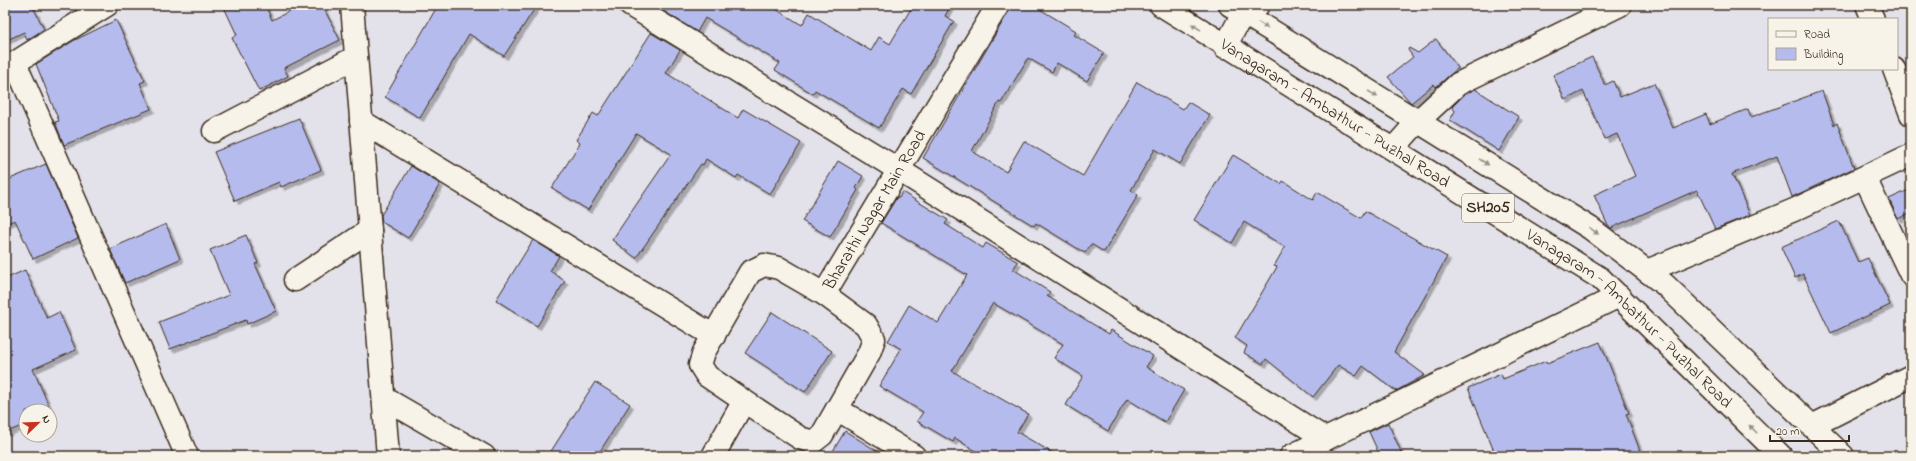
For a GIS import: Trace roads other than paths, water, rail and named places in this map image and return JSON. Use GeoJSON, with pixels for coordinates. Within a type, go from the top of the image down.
{"type":"FeatureCollection","features":[{"type":"Feature","properties":{"kind":"street"},"geometry":{"type":"LineString","coordinates":[[107,5],[10,66],[187,456]]}},
{"type":"Feature","properties":{"kind":"street"},"geometry":{"type":"LineString","coordinates":[[352,5],[388,456]]}},
{"type":"Feature","properties":{"kind":"street"},"geometry":{"type":"LineString","coordinates":[[630,5],[899,170],[1326,439]]}},
{"type":"Feature","properties":{"kind":"street","name":"Bharathi Nagar Main Road"},"geometry":{"type":"LineString","coordinates":[[744,401],[800,438],[813,442],[822,435],[869,353],[874,339],[866,325],[824,294],[998,5]]}},
{"type":"Feature","properties":{"kind":"street","name":"Vanagaram - Ambathur - Puzhal Road"},"geometry":{"type":"LineString","coordinates":[[1161,5],[1225,47],[1393,149],[1600,278],[1781,456]]}},
{"type":"Feature","properties":{"kind":"street"},"geometry":{"type":"LineString","coordinates":[[1393,149],[1418,121],[1458,84],[1620,5]]}},
{"type":"Feature","properties":{"kind":"street"},"geometry":{"type":"LineString","coordinates":[[1867,5],[1873,18]]}},
{"type":"Feature","properties":{"kind":"street"},"geometry":{"type":"LineString","coordinates":[[1225,47],[1244,8],[1418,121],[1590,228],[1664,284],[1843,456]]}},
{"type":"Feature","properties":{"kind":"street"},"geometry":{"type":"LineString","coordinates":[[214,131],[356,57]]}},
{"type":"Feature","properties":{"kind":"street"},"geometry":{"type":"LineString","coordinates":[[1894,70],[1911,114]]}},
{"type":"Feature","properties":{"kind":"street"},"geometry":{"type":"LineString","coordinates":[[361,121],[714,336]]}},
{"type":"Feature","properties":{"kind":"street"},"geometry":{"type":"LineString","coordinates":[[1647,271],[1865,178],[1911,155]]}},
{"type":"Feature","properties":{"kind":"street"},"geometry":{"type":"LineString","coordinates":[[1865,178],[1911,276]]}},
{"type":"Feature","properties":{"kind":"street"},"geometry":{"type":"LineString","coordinates":[[295,280],[370,230]]}},
{"type":"Feature","properties":{"kind":"street"},"geometry":{"type":"LineString","coordinates":[[713,456],[744,401],[707,376],[700,365],[704,352],[750,272],[764,265],[779,268],[824,294]]}},
{"type":"Feature","properties":{"kind":"street"},"geometry":{"type":"LineString","coordinates":[[1291,456],[1618,296]]}},
{"type":"Feature","properties":{"kind":"street"},"geometry":{"type":"LineString","coordinates":[[1812,426],[1911,376]]}},
{"type":"Feature","properties":{"kind":"street"},"geometry":{"type":"LineString","coordinates":[[384,398],[484,456]]}},
{"type":"Feature","properties":{"kind":"street"},"geometry":{"type":"LineString","coordinates":[[837,409],[914,456]]}}]}
